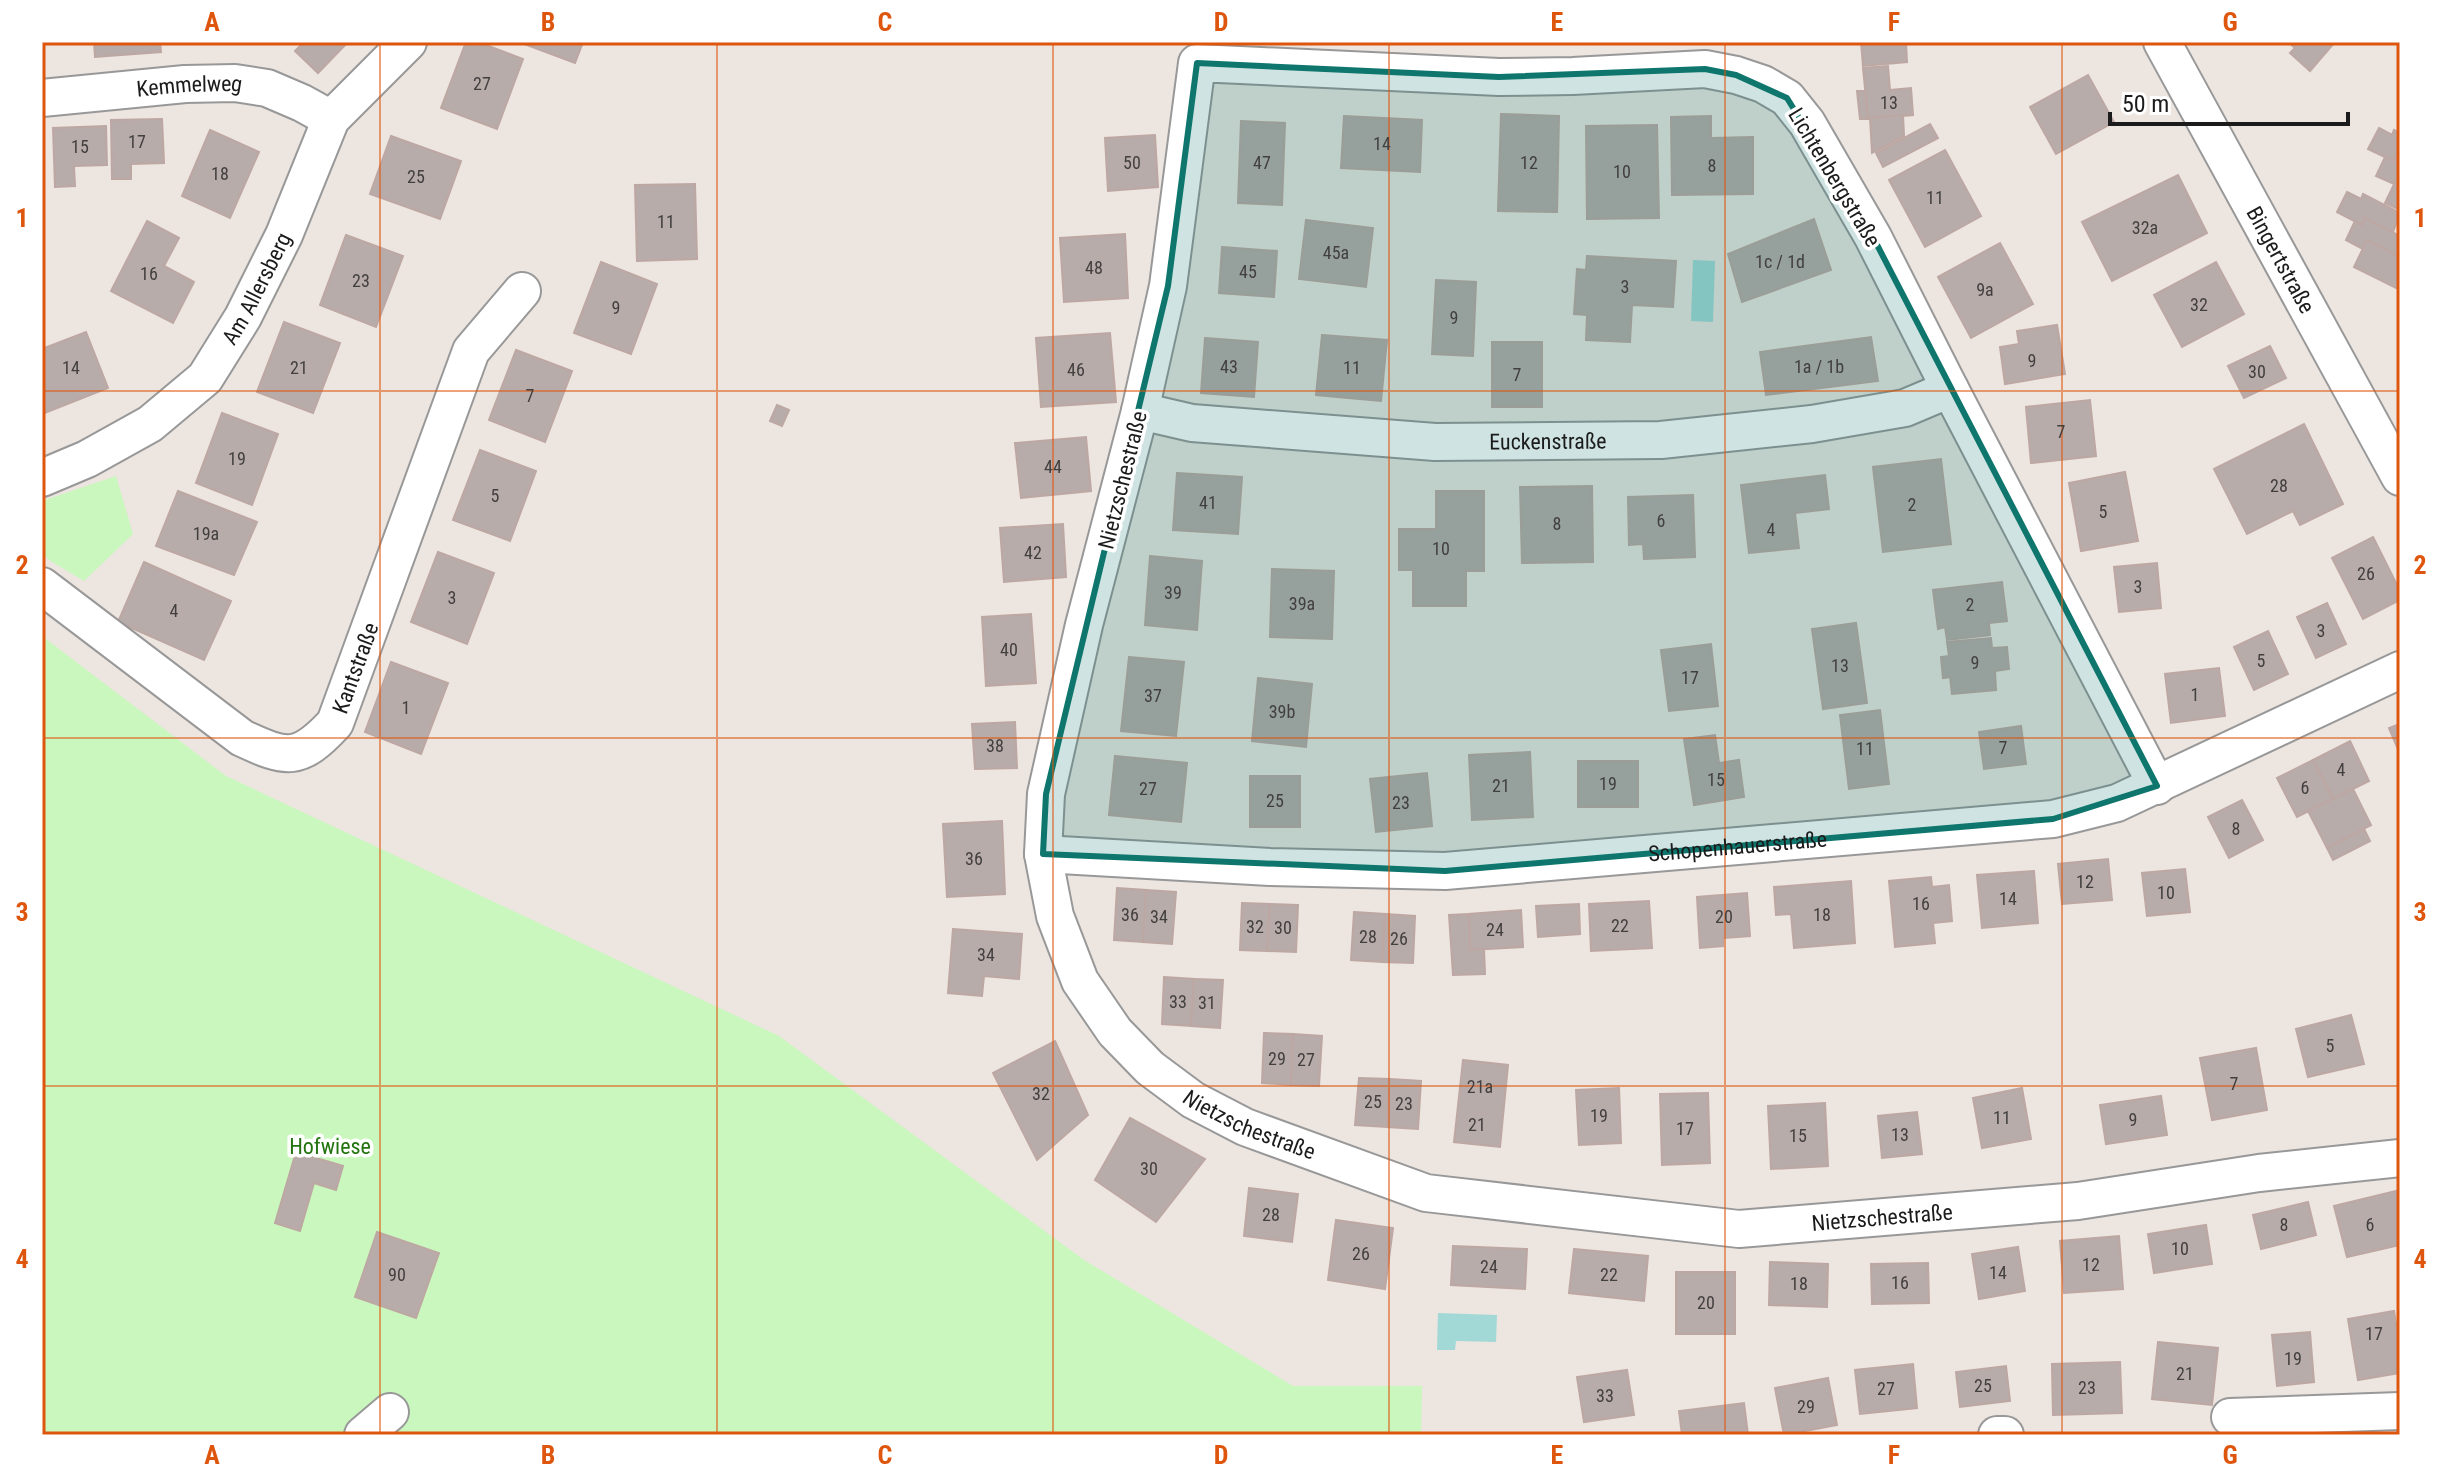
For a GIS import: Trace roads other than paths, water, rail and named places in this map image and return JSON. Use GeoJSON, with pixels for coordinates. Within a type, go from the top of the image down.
{"type":"FeatureCollection","features":[{"type":"Feature","properties":{"kind":"street","name":"Am Allersberg"},"geometry":{"type":"LineString","coordinates":[[42,478],[87,459],[150,424],[205,378],[243,317],[277,248],[331,119],[408,42]]}},
{"type":"Feature","properties":{"kind":"street","name":"Bingertstraße"},"geometry":{"type":"LineString","coordinates":[[2162,42],[2400,477]]}},
{"type":"Feature","properties":{"kind":"street","name":"Lichtenbergstraße"},"geometry":{"type":"LineString","coordinates":[[1197,63],[1499,77],[1705,69],[1763,84],[1787,98],[1807,123],[1873,237],[2157,786]]}},
{"type":"Feature","properties":{"kind":"street","name":"Nietzschestraße"},"geometry":{"type":"LineString","coordinates":[[1197,63],[1168,286],[1140,411],[1084,625],[1046,794],[1043,854],[1055,916],[1080,981],[1115,1032],[1150,1068],[1193,1100],[1245,1127],[1426,1193],[1739,1229],[2078,1201],[2259,1173],[2400,1158]]}},
{"type":"Feature","properties":{"kind":"street","name":"Kemmelweg"},"geometry":{"type":"LineString","coordinates":[[42,98],[185,84],[235,83],[267,88],[331,119]]}},
{"type":"Feature","properties":{"kind":"street","name":"Kantstraße"},"geometry":{"type":"LineString","coordinates":[[42,586],[242,738],[275,753],[294,753],[314,746],[335,723],[471,351],[522,291]]}},
{"type":"Feature","properties":{"kind":"street","name":"Euckenstraße"},"geometry":{"type":"LineString","coordinates":[[1140,411],[1192,423],[1435,442],[1661,440],[1812,424],[1905,408],[1950,389]]}},
{"type":"Feature","properties":{"kind":"street","name":"Schopenhauerstraße"},"geometry":{"type":"LineString","coordinates":[[1043,854],[1270,867],[1445,871],[2053,819],[2117,803],[2157,786],[2400,670]]}},
{"type":"Feature","properties":{"kind":"street"},"geometry":{"type":"LineString","coordinates":[[2230,1417],[2400,1411]]}},
{"type":"Feature","properties":{"kind":"street"},"geometry":{"type":"LineString","coordinates":[[363,1435],[390,1412]]}},
{"type":"Feature","properties":{"kind":"street"},"geometry":{"type":"LineString","coordinates":[[1997,1435],[2005,1435]]}},
{"type":"Feature","properties":{"kind":"water"},"geometry":{"type":"Polygon","coordinates":[[[1693,260],[1715,261],[1713,322],[1691,321],[1693,260]]]}},
{"type":"Feature","properties":{"kind":"water"},"geometry":{"type":"Polygon","coordinates":[[[1438,1313],[1497,1315],[1496,1342],[1456,1341],[1455,1350],[1437,1350],[1438,1313]]]}},
{"type":"Feature","properties":{"kind":"park label","name":"Hofwiese"},"geometry":{"type":"Point","coordinates":[330,1146]}}]}
